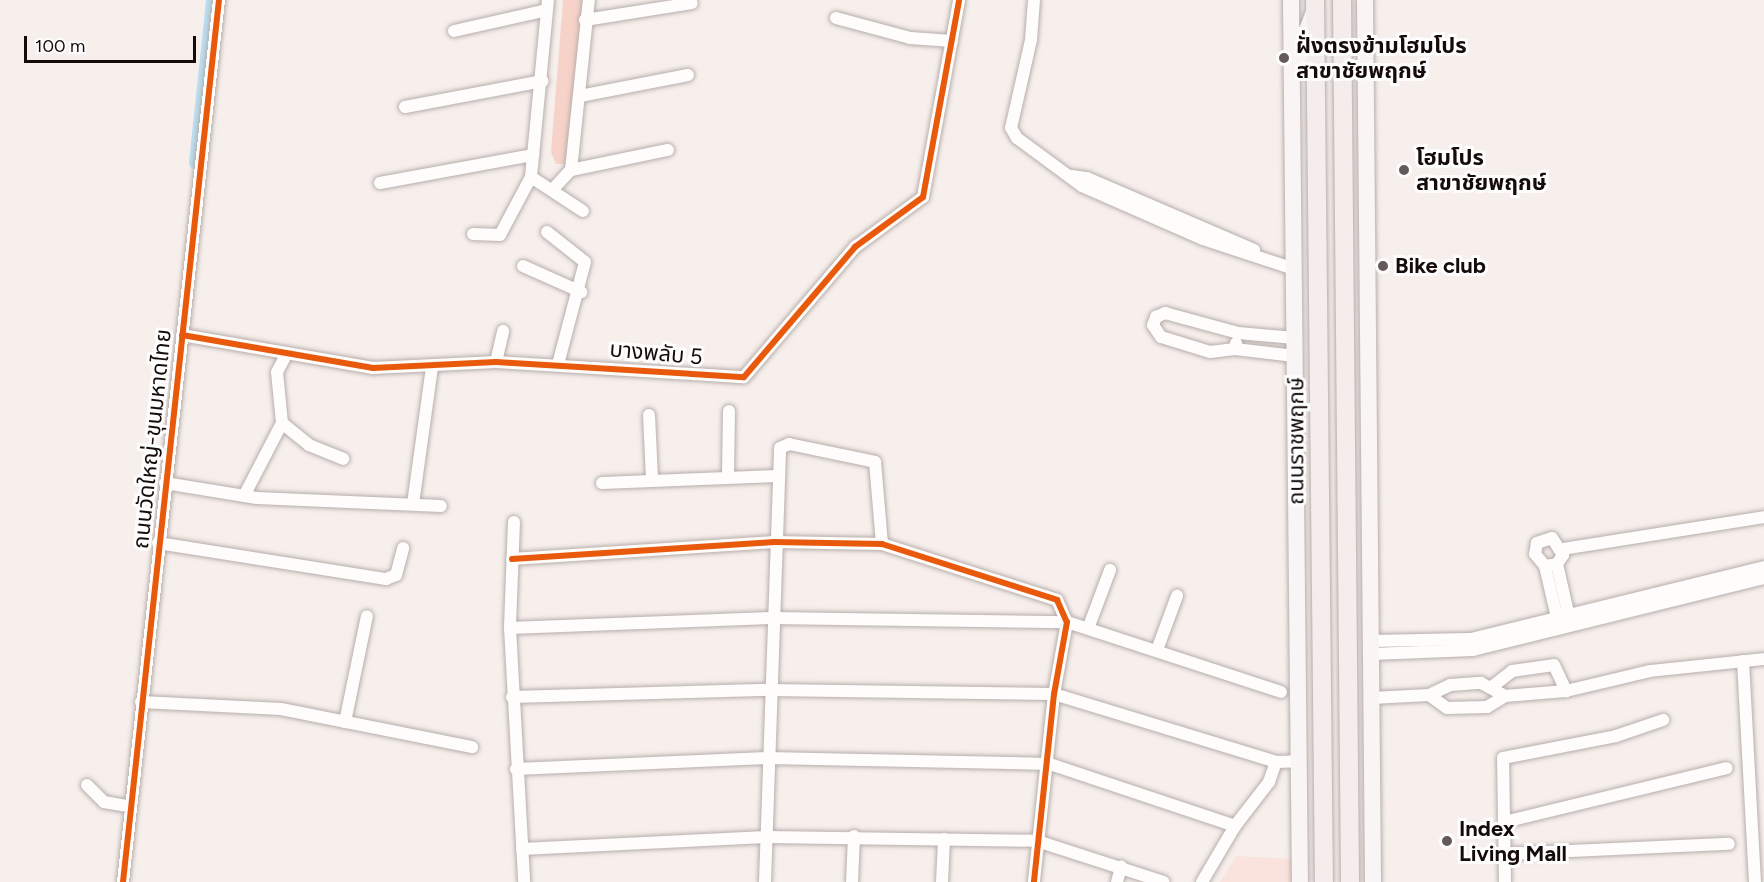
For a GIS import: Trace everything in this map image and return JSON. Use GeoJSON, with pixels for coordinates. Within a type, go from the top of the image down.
{"type":"FeatureCollection","features":[{"type":"Feature","properties":{"kind":"main road","name":"ถนนราชพฤกษ์"},"geometry":{"type":"LineString","coordinates":[[1291,0],[1296,162],[1294,269],[1300,882]]}},
{"type":"Feature","properties":{"kind":"main road"},"geometry":{"type":"LineString","coordinates":[[1342,0],[1350,882]]}},
{"type":"Feature","properties":{"kind":"main road"},"geometry":{"type":"LineString","coordinates":[[1365,0],[1373,882]]}},
{"type":"Feature","properties":{"kind":"main road","name":"ถนนราชพฤกษ์"},"geometry":{"type":"LineString","coordinates":[[1315,5],[1324,882]]}},
{"type":"Feature","properties":{"kind":"main road"},"geometry":{"type":"LineString","coordinates":[[1296,162],[1304,38],[1315,5]]}},
{"type":"Feature","properties":{"kind":"street","name":"ถนนวัดใหญ่-ขุนมหาดไทย"},"geometry":{"type":"LineString","coordinates":[[123,882],[122,806],[141,702],[219,0]]}},
{"type":"Feature","properties":{"kind":"street"},"geometry":{"type":"LineString","coordinates":[[571,170],[580,96],[585,20],[589,0]]}},
{"type":"Feature","properties":{"kind":"street","name":"บางพลับ 5"},"geometry":{"type":"LineString","coordinates":[[182,335],[286,355],[373,368],[432,367],[496,362],[558,364],[728,379],[750,374],[855,247],[909,213],[923,197],[959,0]]}},
{"type":"Feature","properties":{"kind":"street"},"geometry":{"type":"LineString","coordinates":[[1034,0],[1031,40],[1011,128],[1017,138],[1072,176],[1087,178],[1179,224],[1294,269]]}},
{"type":"Feature","properties":{"kind":"street"},"geometry":{"type":"LineString","coordinates":[[585,20],[692,3]]}},
{"type":"Feature","properties":{"kind":"street"},"geometry":{"type":"LineString","coordinates":[[454,31],[547,5],[543,81],[531,177],[500,235],[473,234]]}},
{"type":"Feature","properties":{"kind":"street"},"geometry":{"type":"LineString","coordinates":[[836,18],[910,38],[952,41]]}},
{"type":"Feature","properties":{"kind":"street"},"geometry":{"type":"LineString","coordinates":[[580,96],[688,75]]}},
{"type":"Feature","properties":{"kind":"street"},"geometry":{"type":"LineString","coordinates":[[405,107],[543,81]]}},
{"type":"Feature","properties":{"kind":"street"},"geometry":{"type":"LineString","coordinates":[[554,188],[571,170],[668,150]]}},
{"type":"Feature","properties":{"kind":"street"},"geometry":{"type":"LineString","coordinates":[[380,183],[532,155]]}},
{"type":"Feature","properties":{"kind":"street"},"geometry":{"type":"LineString","coordinates":[[531,177],[554,188],[584,211]]}},
{"type":"Feature","properties":{"kind":"street"},"geometry":{"type":"LineString","coordinates":[[547,232],[585,262],[580,292],[558,364]]}},
{"type":"Feature","properties":{"kind":"street"},"geometry":{"type":"LineString","coordinates":[[524,266],[580,292]]}},
{"type":"Feature","properties":{"kind":"street"},"geometry":{"type":"LineString","coordinates":[[1295,338],[1238,333],[1161,313],[1153,325],[1161,337],[1200,350],[1235,349],[1295,356]]}},
{"type":"Feature","properties":{"kind":"street"},"geometry":{"type":"LineString","coordinates":[[496,362],[503,331]]}},
{"type":"Feature","properties":{"kind":"street"},"geometry":{"type":"LineString","coordinates":[[1235,349],[1238,333]]}},
{"type":"Feature","properties":{"kind":"street"},"geometry":{"type":"LineString","coordinates":[[244,496],[282,423],[276,372],[286,355]]}},
{"type":"Feature","properties":{"kind":"street"},"geometry":{"type":"LineString","coordinates":[[413,504],[432,367]]}},
{"type":"Feature","properties":{"kind":"street"},"geometry":{"type":"LineString","coordinates":[[728,474],[729,411]]}},
{"type":"Feature","properties":{"kind":"street"},"geometry":{"type":"LineString","coordinates":[[649,415],[652,478]]}},
{"type":"Feature","properties":{"kind":"street"},"geometry":{"type":"LineString","coordinates":[[282,423],[309,445],[343,459]]}},
{"type":"Feature","properties":{"kind":"street"},"geometry":{"type":"LineString","coordinates":[[765,882],[777,454],[789,444],[875,462],[882,544]]}},
{"type":"Feature","properties":{"kind":"street"},"geometry":{"type":"LineString","coordinates":[[602,483],[728,474],[777,476]]}},
{"type":"Feature","properties":{"kind":"street"},"geometry":{"type":"LineString","coordinates":[[165,483],[244,496],[441,507]]}},
{"type":"Feature","properties":{"kind":"street"},"geometry":{"type":"LineString","coordinates":[[1564,622],[1551,565],[1563,549],[1764,517]]}},
{"type":"Feature","properties":{"kind":"street"},"geometry":{"type":"LineString","coordinates":[[514,522],[510,628],[512,698],[524,882]]}},
{"type":"Feature","properties":{"kind":"street"},"geometry":{"type":"LineString","coordinates":[[1551,565],[1536,559],[1537,543],[1552,538],[1563,549]]}},
{"type":"Feature","properties":{"kind":"street"},"geometry":{"type":"LineString","coordinates":[[512,559],[774,542],[882,544],[1057,600],[1067,622],[1054,694],[1050,764],[1037,841],[1034,882]]}},
{"type":"Feature","properties":{"kind":"street"},"geometry":{"type":"LineString","coordinates":[[158,543],[386,579],[396,575],[403,548]]}},
{"type":"Feature","properties":{"kind":"street"},"geometry":{"type":"LineString","coordinates":[[1372,647],[1472,645],[1764,567]]}},
{"type":"Feature","properties":{"kind":"street"},"geometry":{"type":"LineString","coordinates":[[1089,626],[1110,570]]}},
{"type":"Feature","properties":{"kind":"street"},"geometry":{"type":"LineString","coordinates":[[1564,622],[1764,578]]}},
{"type":"Feature","properties":{"kind":"street"},"geometry":{"type":"LineString","coordinates":[[1157,650],[1177,596]]}},
{"type":"Feature","properties":{"kind":"street"},"geometry":{"type":"LineString","coordinates":[[345,722],[368,616]]}},
{"type":"Feature","properties":{"kind":"street"},"geometry":{"type":"LineString","coordinates":[[510,628],[771,618],[1067,622],[1089,626],[1281,692]]}},
{"type":"Feature","properties":{"kind":"street"},"geometry":{"type":"LineString","coordinates":[[1429,695],[1447,708],[1487,706],[1505,696],[1566,691],[1650,671],[1764,659]]}},
{"type":"Feature","properties":{"kind":"street"},"geometry":{"type":"LineString","coordinates":[[1743,661],[1759,865],[1755,882]]}},
{"type":"Feature","properties":{"kind":"street"},"geometry":{"type":"LineString","coordinates":[[1493,686],[1512,671],[1554,665],[1566,691]]}},
{"type":"Feature","properties":{"kind":"street"},"geometry":{"type":"LineString","coordinates":[[1372,698],[1429,695],[1450,685],[1493,686],[1505,696]]}},
{"type":"Feature","properties":{"kind":"street"},"geometry":{"type":"LineString","coordinates":[[512,698],[769,690],[1054,694],[1275,764],[1299,761]]}},
{"type":"Feature","properties":{"kind":"street"},"geometry":{"type":"LineString","coordinates":[[141,702],[263,707],[472,747]]}},
{"type":"Feature","properties":{"kind":"street"},"geometry":{"type":"LineString","coordinates":[[1505,882],[1503,758],[1616,736],[1664,720]]}},
{"type":"Feature","properties":{"kind":"street"},"geometry":{"type":"LineString","coordinates":[[516,769],[767,758],[1050,764],[1235,826]]}},
{"type":"Feature","properties":{"kind":"street"},"geometry":{"type":"LineString","coordinates":[[1202,882],[1275,764]]}},
{"type":"Feature","properties":{"kind":"street"},"geometry":{"type":"LineString","coordinates":[[1504,822],[1727,768]]}},
{"type":"Feature","properties":{"kind":"street"},"geometry":{"type":"LineString","coordinates":[[87,785],[122,806]]}},
{"type":"Feature","properties":{"kind":"street"},"geometry":{"type":"LineString","coordinates":[[522,849],[766,837],[854,836],[1037,841],[1164,882]]}},
{"type":"Feature","properties":{"kind":"street"},"geometry":{"type":"LineString","coordinates":[[852,882],[854,836]]}},
{"type":"Feature","properties":{"kind":"street"},"geometry":{"type":"LineString","coordinates":[[942,882],[944,839]]}},
{"type":"Feature","properties":{"kind":"street"},"geometry":{"type":"LineString","coordinates":[[1504,854],[1729,844]]}},
{"type":"Feature","properties":{"kind":"street"},"geometry":{"type":"LineString","coordinates":[[1117,882],[1121,867]]}},
{"type":"Feature","properties":{"kind":"shaded area"},"geometry":{"type":"Polygon","coordinates":[[[563,0],[582,0],[580,114],[573,164],[556,164],[551,152],[563,0]]]}},
{"type":"Feature","properties":{"kind":"shaded area"},"geometry":{"type":"Polygon","coordinates":[[[1236,856],[1295,859],[1295,882],[1220,882],[1236,856]]]}},
{"type":"Feature","properties":{"kind":"waterway"},"geometry":{"type":"LineString","coordinates":[[195,163],[212,0]]}},
{"type":"Feature","properties":{"kind":"cycle path"},"geometry":{"type":"LineString","coordinates":[[123,882],[219,0]]}},
{"type":"Feature","properties":{"kind":"cycle path"},"geometry":{"type":"LineString","coordinates":[[182,335],[373,368],[496,362],[744,377],[855,247],[923,197],[959,0]]}},
{"type":"Feature","properties":{"kind":"cycle path"},"geometry":{"type":"LineString","coordinates":[[512,559],[774,542],[882,544],[1057,600],[1067,622],[1054,694],[1034,882]]}},
{"type":"Feature","properties":{"kind":"place","name":"ฝั่งตรงข้ามโฮมโปร สาขาชัยพฤกษ์"},"geometry":{"type":"Point","coordinates":[1284,58]}},
{"type":"Feature","properties":{"kind":"place","name":"โฮมโปร สาขาชัยพฤกษ์"},"geometry":{"type":"Point","coordinates":[1404,170]}},
{"type":"Feature","properties":{"kind":"place","name":"Bike club"},"geometry":{"type":"Point","coordinates":[1383,266]}},
{"type":"Feature","properties":{"kind":"place","name":"Index Living Mall"},"geometry":{"type":"Point","coordinates":[1447,841]}}]}
